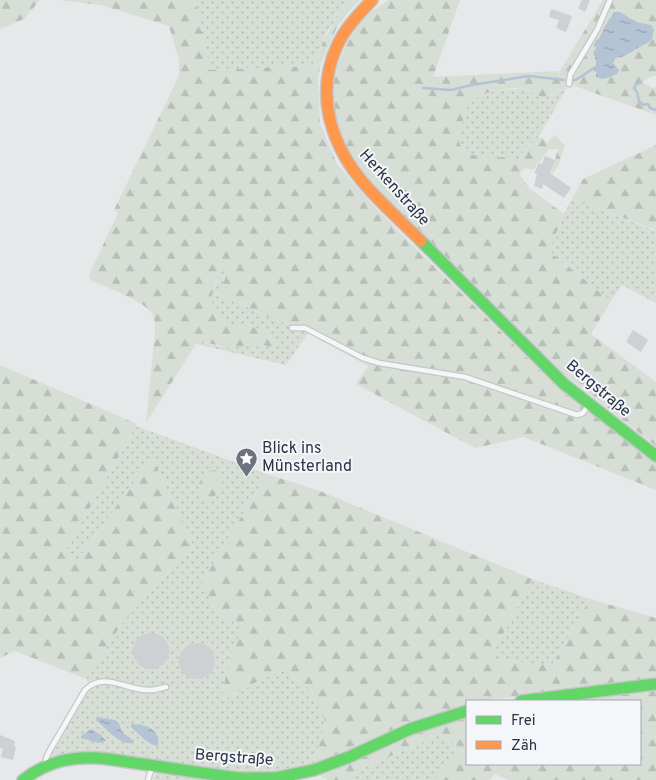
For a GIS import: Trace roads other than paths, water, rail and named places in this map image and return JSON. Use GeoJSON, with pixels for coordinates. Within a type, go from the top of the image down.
{"type":"FeatureCollection","features":[{"type":"Feature","properties":{"kind":"main road","name":"Herkenstraße"},"geometry":{"type":"LineString","coordinates":[[372,0],[349,25],[332,56],[326,91],[328,118],[333,135],[347,162],[367,187],[522,343]]}},
{"type":"Feature","properties":{"kind":"main road","name":"Bergstraße"},"geometry":{"type":"LineString","coordinates":[[522,343],[564,384],[656,456]]}},
{"type":"Feature","properties":{"kind":"main road"},"geometry":{"type":"LineString","coordinates":[[529,700],[656,684]]}},
{"type":"Feature","properties":{"kind":"main road","name":"Bergstraße"},"geometry":{"type":"LineString","coordinates":[[23,780],[36,770],[47,765],[81,757],[108,759],[240,778],[271,779],[292,776],[316,771],[404,731],[466,711]]}},
{"type":"Feature","properties":{"kind":"lane"},"geometry":{"type":"LineString","coordinates":[[569,84],[570,76],[598,30],[610,0]]}},
{"type":"Feature","properties":{"kind":"lane"},"geometry":{"type":"LineString","coordinates":[[292,328],[306,328],[363,358],[379,363],[465,377],[577,415],[583,413],[589,405]]}},
{"type":"Feature","properties":{"kind":"lane"},"geometry":{"type":"LineString","coordinates":[[47,765],[46,758],[50,750],[85,690],[91,684],[104,681],[150,690],[166,687]]}},
{"type":"Feature","properties":{"kind":"lane"},"geometry":{"type":"LineString","coordinates":[[148,780],[152,766]]}},
{"type":"Feature","properties":{"kind":"water"},"geometry":{"type":"Polygon","coordinates":[[[614,12],[620,12],[637,22],[651,25],[654,30],[649,42],[622,57],[616,58],[613,63],[619,70],[617,74],[602,79],[596,77],[596,61],[593,53],[596,48],[596,42],[614,12]]]}},
{"type":"Feature","properties":{"kind":"water"},"geometry":{"type":"Polygon","coordinates":[[[97,717],[115,720],[119,723],[122,732],[134,741],[132,743],[122,742],[97,721],[97,717]]]}},
{"type":"Feature","properties":{"kind":"water"},"geometry":{"type":"Polygon","coordinates":[[[131,724],[146,726],[151,729],[157,735],[158,746],[144,739],[131,727],[131,724]]]}},
{"type":"Feature","properties":{"kind":"water"},"geometry":{"type":"Polygon","coordinates":[[[91,729],[100,734],[106,741],[98,743],[81,738],[91,729]]]}},
{"type":"Feature","properties":{"kind":"waterway"},"geometry":{"type":"LineString","coordinates":[[572,81],[596,67]]}},
{"type":"Feature","properties":{"kind":"waterway"},"geometry":{"type":"LineString","coordinates":[[423,88],[451,90],[529,76],[564,80]]}},
{"type":"Feature","properties":{"kind":"waterway"},"geometry":{"type":"LineString","coordinates":[[641,82],[634,88],[639,101],[643,105],[648,104],[650,108],[656,110]]}},
{"type":"Feature","properties":{"kind":"place","name":"Blick ins Münsterland"},"geometry":{"type":"Point","coordinates":[246,477]}}]}
